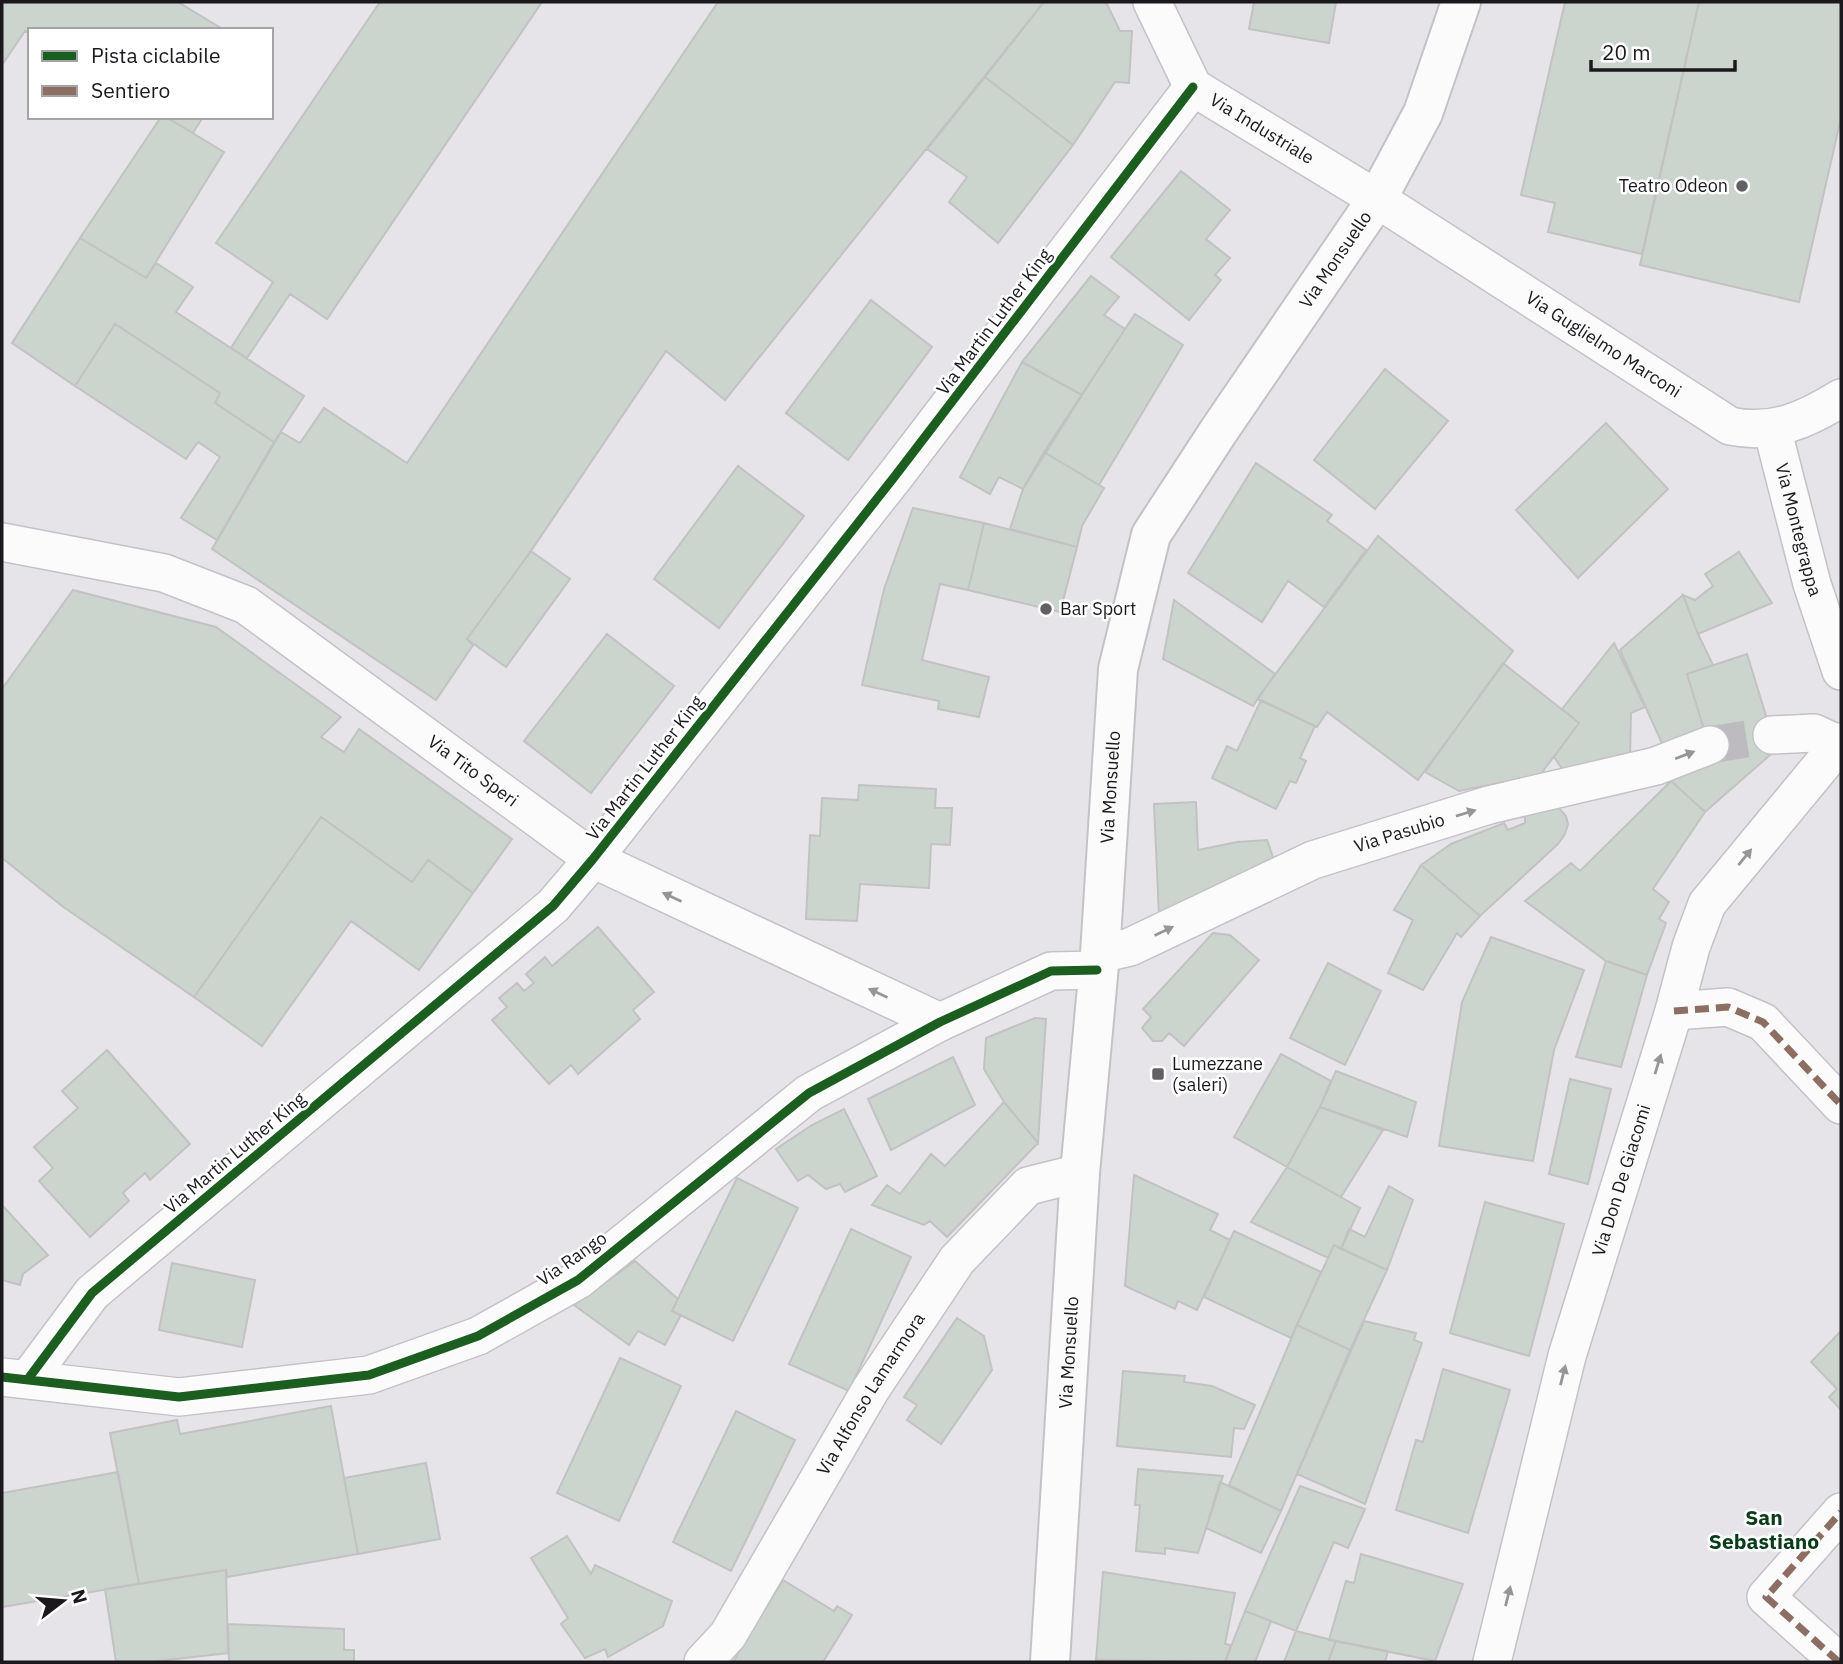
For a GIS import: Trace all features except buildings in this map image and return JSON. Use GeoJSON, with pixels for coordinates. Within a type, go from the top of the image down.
{"type":"FeatureCollection","features":[{"type":"Feature","properties":{"kind":"main road","name":"Via Monsuello"},"geometry":{"type":"LineString","coordinates":[[1050,1662],[1080,1173],[1118,669],[1151,535],[1377,199],[1423,113],[1461,2]]}},
{"type":"Feature","properties":{"kind":"street","name":"Via Industriale"},"geometry":{"type":"LineString","coordinates":[[1152,2],[1193,87],[1377,199]]}},
{"type":"Feature","properties":{"kind":"street","name":"Via Martin Luther King"},"geometry":{"type":"LineString","coordinates":[[15,1378],[92,1293],[553,906],[895,476],[1193,87]]}},
{"type":"Feature","properties":{"kind":"street","name":"Via Guglielmo Marconi"},"geometry":{"type":"LineString","coordinates":[[1377,199],[1730,426],[1746,430],[1772,428],[1812,416],[1841,398]]}},
{"type":"Feature","properties":{"kind":"street","name":"Via Montegrappa"},"geometry":{"type":"LineString","coordinates":[[1772,428],[1812,584],[1841,671]]}},
{"type":"Feature","properties":{"kind":"street","name":"Via Tito Speri"},"geometry":{"type":"LineString","coordinates":[[2,542],[164,573],[246,605],[593,859],[940,1022]]}},
{"type":"Feature","properties":{"kind":"street"},"geometry":{"type":"LineString","coordinates":[[1772,735],[1814,733],[1840,743]]}},
{"type":"Feature","properties":{"kind":"street","name":"Via Don De Giacomi"},"geometry":{"type":"LineString","coordinates":[[1492,1662],[1567,1356],[1674,1011],[1691,947],[1707,904],[1840,743]]}},
{"type":"Feature","properties":{"kind":"street","name":"Via Pasubio"},"geometry":{"type":"LineString","coordinates":[[1098,962],[1313,860],[1489,805],[1656,766],[1710,745]]}},
{"type":"Feature","properties":{"kind":"street","name":"Via Rango"},"geometry":{"type":"LineString","coordinates":[[15,1378],[179,1397],[369,1375],[478,1336],[578,1280],[809,1093],[940,1022],[1051,971],[1098,962]]}},
{"type":"Feature","properties":{"kind":"street"},"geometry":{"type":"LineString","coordinates":[[1674,1011],[1728,1007],[1763,1022],[1841,1105]]}},
{"type":"Feature","properties":{"kind":"street","name":"Via Alfonso Lamarmora"},"geometry":{"type":"LineString","coordinates":[[704,1662],[728,1635],[871,1389],[957,1260],[1028,1186],[1080,1173]]}},
{"type":"Feature","properties":{"kind":"street"},"geometry":{"type":"LineString","coordinates":[[1839,1662],[1766,1597],[1841,1512]]}},
{"type":"Feature","properties":{"kind":"tunnel"},"geometry":{"type":"LineString","coordinates":[[1710,745],[1772,735]]}},
{"type":"Feature","properties":{"kind":"marked path"},"geometry":{"type":"LineString","coordinates":[[1674,1011],[1728,1007],[1763,1022],[1841,1105]]}},
{"type":"Feature","properties":{"kind":"marked path"},"geometry":{"type":"LineString","coordinates":[[1839,1662],[1766,1597],[1841,1512]]}},
{"type":"Feature","properties":{"kind":"cycle path"},"geometry":{"type":"LineString","coordinates":[[28,1379],[92,1293],[553,906],[895,476],[1193,87]]}},
{"type":"Feature","properties":{"kind":"cycle path"},"geometry":{"type":"LineString","coordinates":[[2,1377],[179,1397],[369,1375],[478,1336],[578,1280],[809,1093],[940,1022],[1051,971],[1097,970]]}},
{"type":"Feature","properties":{"kind":"place","name":"Teatro Odeon"},"geometry":{"type":"Point","coordinates":[1742,186]}},
{"type":"Feature","properties":{"kind":"place","name":"Bar Sport"},"geometry":{"type":"Point","coordinates":[1046,609]}},
{"type":"Feature","properties":{"kind":"place","name":"Lumezzane (saleri)"},"geometry":{"type":"Point","coordinates":[1158,1074]}},
{"type":"Feature","properties":{"kind":"district","name":"San Sebastiano"},"geometry":{"type":"Point","coordinates":[1764,1530]}}]}
